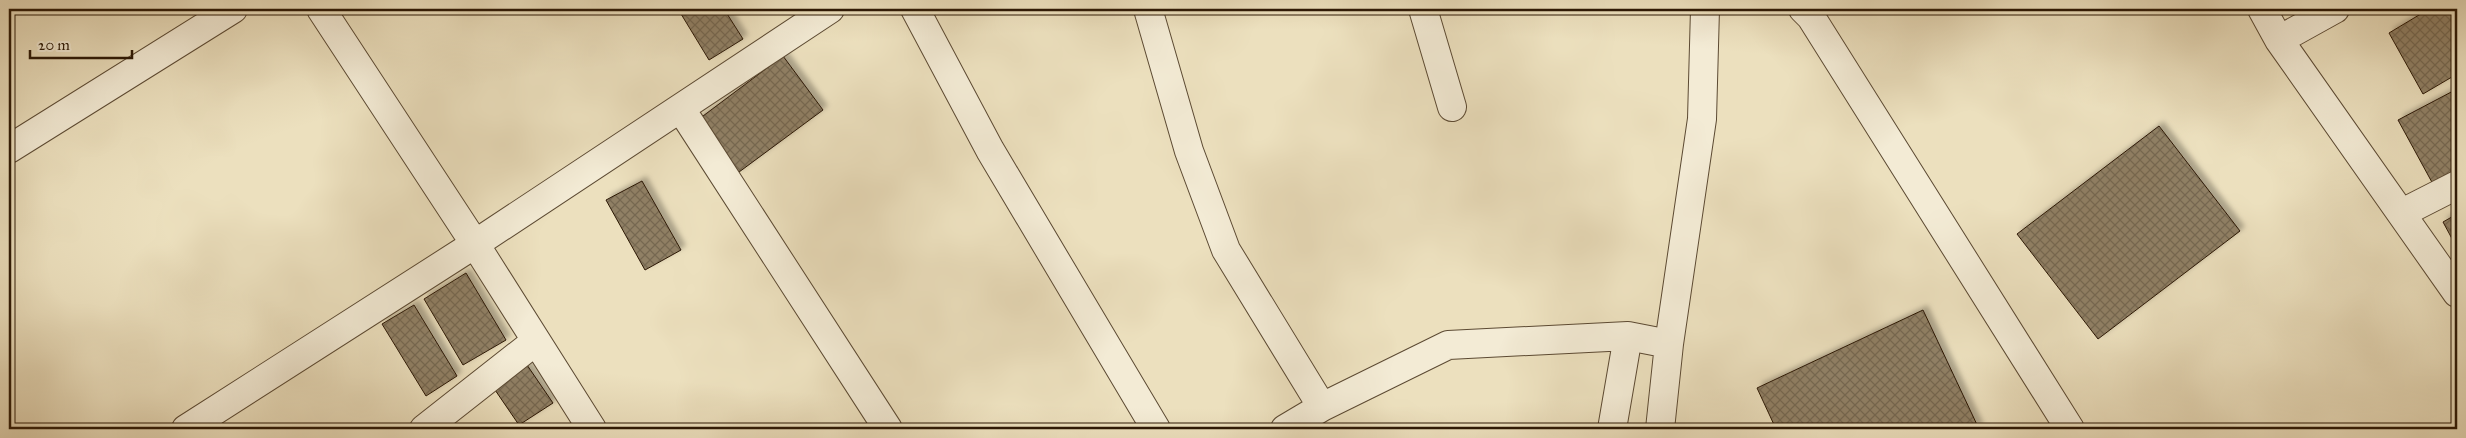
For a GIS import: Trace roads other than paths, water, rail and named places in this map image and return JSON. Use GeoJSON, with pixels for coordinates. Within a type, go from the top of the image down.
{"type":"FeatureCollection","features":[{"type":"Feature","properties":{"kind":"street"},"geometry":{"type":"LineString","coordinates":[[9,149],[233,9]]}},
{"type":"Feature","properties":{"kind":"street"},"geometry":{"type":"LineString","coordinates":[[321,9],[475,244],[592,429]]}},
{"type":"Feature","properties":{"kind":"street"},"geometry":{"type":"LineString","coordinates":[[186,429],[475,244],[830,9]]}},
{"type":"Feature","properties":{"kind":"street"},"geometry":{"type":"LineString","coordinates":[[915,9],[990,150],[1156,429]]}},
{"type":"Feature","properties":{"kind":"street"},"geometry":{"type":"LineString","coordinates":[[1148,9],[1189,151],[1226,250],[1322,407]]}},
{"type":"Feature","properties":{"kind":"street"},"geometry":{"type":"LineString","coordinates":[[1423,9],[1452,107]]}},
{"type":"Feature","properties":{"kind":"street"},"geometry":{"type":"LineString","coordinates":[[1660,429],[1670,344],[1702,119],[1705,9]]}},
{"type":"Feature","properties":{"kind":"street"},"geometry":{"type":"LineString","coordinates":[[1803,9],[1811,17],[2070,429]]}},
{"type":"Feature","properties":{"kind":"street"},"geometry":{"type":"LineString","coordinates":[[2262,9],[2279,40],[2457,293]]}},
{"type":"Feature","properties":{"kind":"street"},"geometry":{"type":"LineString","coordinates":[[2279,40],[2335,9]]}},
{"type":"Feature","properties":{"kind":"street"},"geometry":{"type":"LineString","coordinates":[[681,109],[888,429]]}},
{"type":"Feature","properties":{"kind":"street"},"geometry":{"type":"LineString","coordinates":[[2402,213],[2457,185]]}},
{"type":"Feature","properties":{"kind":"street"},"geometry":{"type":"LineString","coordinates":[[1612,429],[1628,336]]}},
{"type":"Feature","properties":{"kind":"street"},"geometry":{"type":"LineString","coordinates":[[1285,429],[1322,407],[1448,345],[1628,336],[1670,344]]}},
{"type":"Feature","properties":{"kind":"street"},"geometry":{"type":"LineString","coordinates":[[424,429],[536,341]]}}]}
